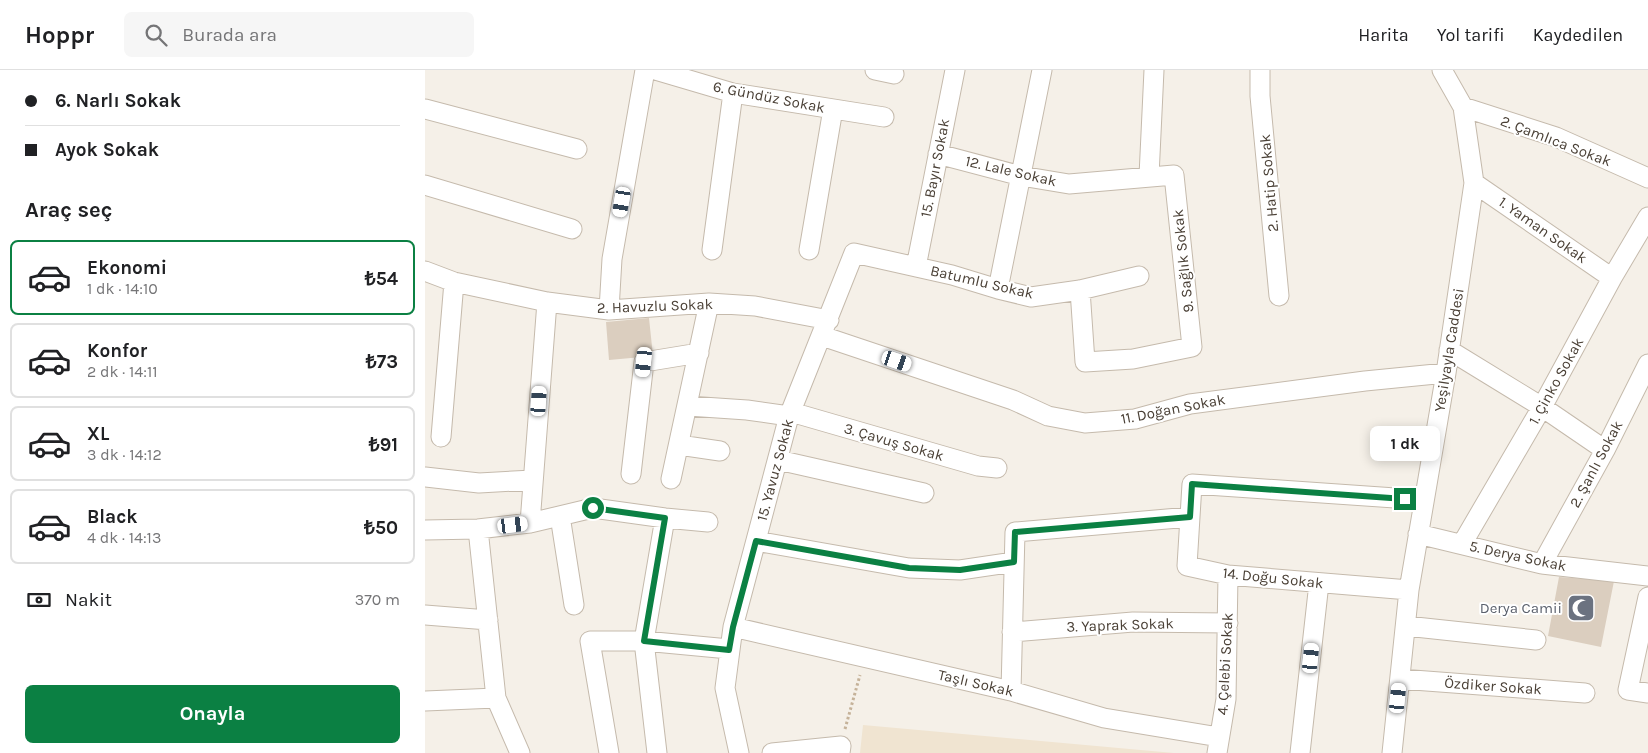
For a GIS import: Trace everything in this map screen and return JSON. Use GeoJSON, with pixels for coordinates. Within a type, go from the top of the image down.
{"type":"FeatureCollection","features":[{"type":"Feature","properties":{"kind":"street"},"geometry":{"type":"LineString","coordinates":[[609,310],[612,259],[645,70]]}},
{"type":"Feature","properties":{"kind":"street","name":"6. Gündüz Sokak"},"geometry":{"type":"LineString","coordinates":[[655,70],[733,93],[884,117]]}},
{"type":"Feature","properties":{"kind":"street"},"geometry":{"type":"LineString","coordinates":[[875,70],[894,74]]}},
{"type":"Feature","properties":{"kind":"street","name":"15. Bayır Sokak"},"geometry":{"type":"LineString","coordinates":[[916,267],[955,70]]}},
{"type":"Feature","properties":{"kind":"street"},"geometry":{"type":"LineString","coordinates":[[998,289],[1042,70]]}},
{"type":"Feature","properties":{"kind":"street"},"geometry":{"type":"LineString","coordinates":[[1149,176],[1154,70]]}},
{"type":"Feature","properties":{"kind":"street","name":"2. Hatip Sokak"},"geometry":{"type":"LineString","coordinates":[[1259,70],[1279,296]]}},
{"type":"Feature","properties":{"kind":"street","name":"Yeşilyayla Caddesi"},"geometry":{"type":"LineString","coordinates":[[1392,753],[1409,590],[1446,373],[1474,183],[1463,107],[1442,70]]}},
{"type":"Feature","properties":{"kind":"street"},"geometry":{"type":"LineString","coordinates":[[712,250],[733,93]]}},
{"type":"Feature","properties":{"kind":"street","name":"2. Çamlıca Sokak"},"geometry":{"type":"LineString","coordinates":[[1463,107],[1555,137],[1648,178]]}},
{"type":"Feature","properties":{"kind":"street"},"geometry":{"type":"LineString","coordinates":[[425,109],[577,149]]}},
{"type":"Feature","properties":{"kind":"street"},"geometry":{"type":"LineString","coordinates":[[809,250],[833,109]]}},
{"type":"Feature","properties":{"kind":"street","name":"12. Lale Sokak"},"geometry":{"type":"LineString","coordinates":[[938,154],[1021,176],[1069,184],[1174,175]]}},
{"type":"Feature","properties":{"kind":"street","name":"9. Sağlık Sokak"},"geometry":{"type":"LineString","coordinates":[[1080,290],[1085,362],[1133,359],[1192,347],[1174,175]]}},
{"type":"Feature","properties":{"kind":"street","name":"1. Yaman Sokak"},"geometry":{"type":"LineString","coordinates":[[1474,183],[1612,278]]}},
{"type":"Feature","properties":{"kind":"street"},"geometry":{"type":"LineString","coordinates":[[425,185],[572,229]]}},
{"type":"Feature","properties":{"kind":"street","name":"1. Çinko Sokak"},"geometry":{"type":"LineString","coordinates":[[1462,544],[1542,407],[1612,278],[1648,217]]}},
{"type":"Feature","properties":{"kind":"street","name":"Batumlu Sokak"},"geometry":{"type":"LineString","coordinates":[[854,253],[1031,296],[1080,290],[1139,276]]}},
{"type":"Feature","properties":{"kind":"street","name":"15. Yavuz Sokak"},"geometry":{"type":"LineString","coordinates":[[739,753],[725,688],[733,627],[790,414],[854,253]]}},
{"type":"Feature","properties":{"kind":"street","name":"2. Havuzlu Sokak"},"geometry":{"type":"LineString","coordinates":[[425,271],[453,282],[547,302],[609,310],[709,304],[755,306],[825,328]]}},
{"type":"Feature","properties":{"kind":"street"},"geometry":{"type":"LineString","coordinates":[[441,437],[453,282]]}},
{"type":"Feature","properties":{"kind":"street"},"geometry":{"type":"LineString","coordinates":[[530,523],[547,302]]}},
{"type":"Feature","properties":{"kind":"street"},"geometry":{"type":"LineString","coordinates":[[671,479],[709,304]]}},
{"type":"Feature","properties":{"kind":"street","name":"11. Doğan Sokak"},"geometry":{"type":"LineString","coordinates":[[825,328],[1013,400],[1048,416],[1085,423],[1135,419],[1200,402],[1365,380],[1446,373]]}},
{"type":"Feature","properties":{"kind":"street"},"geometry":{"type":"LineString","coordinates":[[1449,350],[1542,407],[1605,450]]}},
{"type":"Feature","properties":{"kind":"street"},"geometry":{"type":"LineString","coordinates":[[631,474],[644,362],[699,353]]}},
{"type":"Feature","properties":{"kind":"street","name":"2. Şanlı Sokak"},"geometry":{"type":"LineString","coordinates":[[1542,564],[1605,450],[1648,364]]}},
{"type":"Feature","properties":{"kind":"street","name":"3. Çavuş Sokak"},"geometry":{"type":"LineString","coordinates":[[688,406],[790,414],[977,466],[997,468]]}},
{"type":"Feature","properties":{"kind":"street"},"geometry":{"type":"LineString","coordinates":[[679,445],[720,451]]}},
{"type":"Feature","properties":{"kind":"street"},"geometry":{"type":"LineString","coordinates":[[778,460],[924,493]]}},
{"type":"Feature","properties":{"kind":"street"},"geometry":{"type":"LineString","coordinates":[[425,477],[479,483],[533,480]]}},
{"type":"Feature","properties":{"kind":"street"},"geometry":{"type":"LineString","coordinates":[[1011,690],[1015,532],[1190,517],[1192,484],[1424,500]]}},
{"type":"Feature","properties":{"kind":"street"},"geometry":{"type":"LineString","coordinates":[[425,530],[478,529],[530,523],[593,508],[708,522]]}},
{"type":"Feature","properties":{"kind":"street"},"geometry":{"type":"LineString","coordinates":[[560,516],[574,606]]}},
{"type":"Feature","properties":{"kind":"street","name":"14. Doğu Sokak"},"geometry":{"type":"LineString","coordinates":[[1190,517],[1187,566],[1229,575],[1409,590]]}},
{"type":"Feature","properties":{"kind":"street"},"geometry":{"type":"LineString","coordinates":[[657,753],[644,641],[665,518]]}},
{"type":"Feature","properties":{"kind":"street"},"geometry":{"type":"LineString","coordinates":[[478,529],[496,698],[520,753]]}},
{"type":"Feature","properties":{"kind":"street","name":"5. Derya Sokak"},"geometry":{"type":"LineString","coordinates":[[1418,534],[1542,564],[1648,576]]}},
{"type":"Feature","properties":{"kind":"street"},"geometry":{"type":"LineString","coordinates":[[756,541],[909,568],[960,570],[1014,562]]}},
{"type":"Feature","properties":{"kind":"street","name":"4. Çelebi Sokak"},"geometry":{"type":"LineString","coordinates":[[1218,745],[1226,700],[1229,575]]}},
{"type":"Feature","properties":{"kind":"street"},"geometry":{"type":"LineString","coordinates":[[1301,753],[1319,583]]}},
{"type":"Feature","properties":{"kind":"street"},"geometry":{"type":"LineString","coordinates":[[1648,597],[1628,690],[1648,693]]}},
{"type":"Feature","properties":{"kind":"street"},"geometry":{"type":"LineString","coordinates":[[425,615],[488,620]]}},
{"type":"Feature","properties":{"kind":"street","name":"3. Yaprak Sokak"},"geometry":{"type":"LineString","coordinates":[[1011,632],[1133,622],[1228,623]]}},
{"type":"Feature","properties":{"kind":"street"},"geometry":{"type":"LineString","coordinates":[[1406,626],[1536,640]]}},
{"type":"Feature","properties":{"kind":"street","name":"Taşlı Sokak"},"geometry":{"type":"LineString","coordinates":[[733,627],[1011,690],[1104,718],[1218,745]]}},
{"type":"Feature","properties":{"kind":"street"},"geometry":{"type":"LineString","coordinates":[[609,753],[589,641],[644,641],[729,650]]}},
{"type":"Feature","properties":{"kind":"street","name":"Özdiker Sokak"},"geometry":{"type":"LineString","coordinates":[[1400,679],[1585,693]]}},
{"type":"Feature","properties":{"kind":"street"},"geometry":{"type":"LineString","coordinates":[[425,701],[496,698]]}},
{"type":"Feature","properties":{"kind":"street"},"geometry":{"type":"LineString","coordinates":[[772,753],[841,746],[840,753]]}},
{"type":"Feature","properties":{"kind":"path"},"geometry":{"type":"LineString","coordinates":[[849,716],[865,657]]}},
{"type":"Feature","properties":{"kind":"shaded area"},"geometry":{"type":"Polygon","coordinates":[[[863,725],[1174,753],[860,753],[863,725]]]}},
{"type":"Feature","properties":{"kind":"building"},"geometry":{"type":"Polygon","coordinates":[[[649,318],[653,356],[609,360],[606,322],[649,318]]]}},
{"type":"Feature","properties":{"kind":"building","name":"Derya Camii"},"geometry":{"type":"Polygon","coordinates":[[[1559,577],[1614,581],[1601,647],[1548,636],[1559,577]]]}},
{"type":"Feature","properties":{"kind":"place","name":"Derya Camii"},"geometry":{"type":"Point","coordinates":[1581,608]}},
{"type":"Feature","properties":{"kind":"route"},"geometry":{"type":"LineString","coordinates":[[593,508],[665,518],[644,641],[729,650],[733,627],[756,541],[909,568],[960,570],[1014,562],[1015,532],[1190,517],[1192,484],[1405,499]]}}]}
